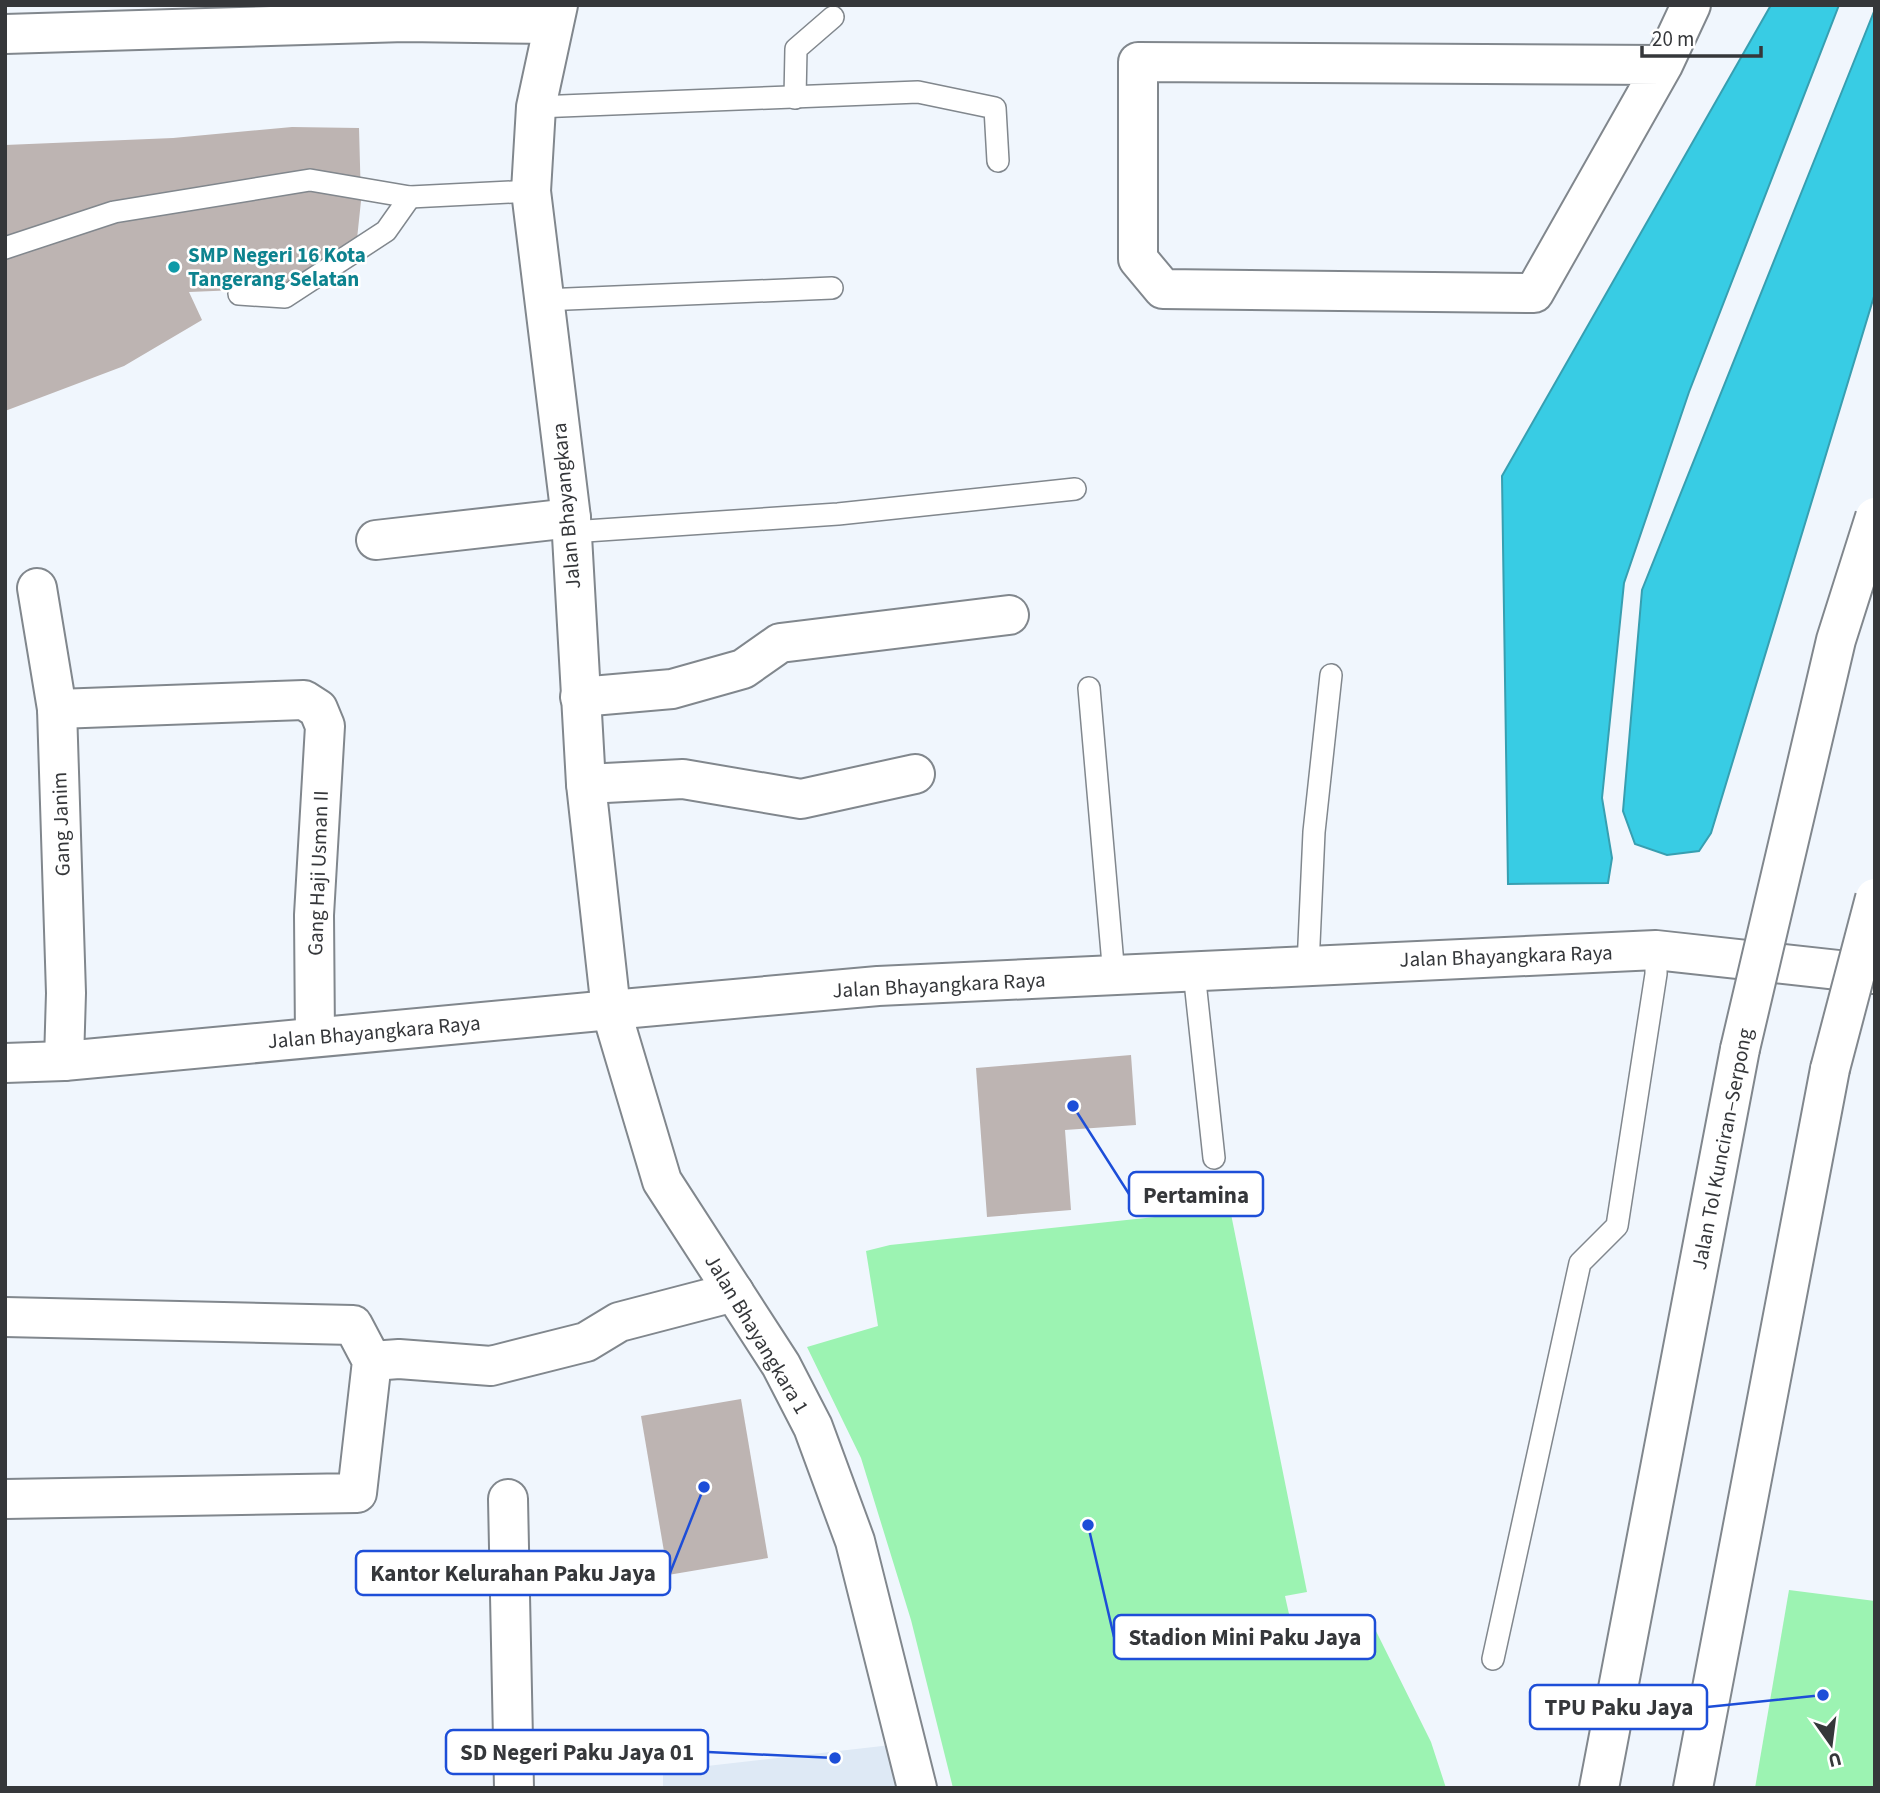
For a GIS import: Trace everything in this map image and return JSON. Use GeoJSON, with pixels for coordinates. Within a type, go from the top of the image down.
{"type":"FeatureCollection","features":[{"type":"Feature","properties":{"kind":"main road"},"geometry":{"type":"LineString","coordinates":[[1663,65],[1138,62],[1138,260],[1163,289],[1534,293],[1663,65],[1691,5]]}},
{"type":"Feature","properties":{"kind":"main road"},"geometry":{"type":"LineString","coordinates":[[5,34],[405,22],[556,14]]}},
{"type":"Feature","properties":{"kind":"main road","name":"Jalan Bhayangkara"},"geometry":{"type":"LineString","coordinates":[[556,14],[536,107],[531,191],[571,525],[586,784],[611,1010]]}},
{"type":"Feature","properties":{"kind":"main road","name":"Jalan Tol Kunciran–Serpong"},"geometry":{"type":"LineString","coordinates":[[1599,1788],[1740,1049],[1836,640],[1875,517]]}},
{"type":"Feature","properties":{"kind":"main road"},"geometry":{"type":"LineString","coordinates":[[376,540],[571,525]]}},
{"type":"Feature","properties":{"kind":"main road","name":"Gang Janim"},"geometry":{"type":"LineString","coordinates":[[37,588],[57,709],[66,993],[64,1061]]}},
{"type":"Feature","properties":{"kind":"main road"},"geometry":{"type":"LineString","coordinates":[[580,697],[672,689],[743,668],[780,643],[1009,615]]}},
{"type":"Feature","properties":{"kind":"main road","name":"Gang Haji Usman II"},"geometry":{"type":"LineString","coordinates":[[57,709],[304,701],[318,709],[325,726],[314,915],[315,1037]]}},
{"type":"Feature","properties":{"kind":"main road"},"geometry":{"type":"LineString","coordinates":[[586,784],[683,779],[801,799],[915,774]]}},
{"type":"Feature","properties":{"kind":"main road"},"geometry":{"type":"LineString","coordinates":[[1693,1788],[1830,1069],[1875,898]]}},
{"type":"Feature","properties":{"kind":"main road","name":"Jalan Bhayangkara Raya"},"geometry":{"type":"LineString","coordinates":[[5,1063],[64,1061],[878,986],[1656,950],[1875,974]]}},
{"type":"Feature","properties":{"kind":"main road","name":"Jalan Bhayangkara 1"},"geometry":{"type":"LineString","coordinates":[[611,1010],[662,1181],[800,1399],[848,1521],[917,1788]]}},
{"type":"Feature","properties":{"kind":"main road"},"geometry":{"type":"LineString","coordinates":[[372,1361],[400,1359],[491,1366],[586,1342],[619,1322],[734,1292]]}},
{"type":"Feature","properties":{"kind":"main road"},"geometry":{"type":"LineString","coordinates":[[5,1317],[353,1325],[372,1361],[357,1493],[5,1499]]}},
{"type":"Feature","properties":{"kind":"main road"},"geometry":{"type":"LineString","coordinates":[[508,1499],[514,1788]]}},
{"type":"Feature","properties":{"kind":"lane"},"geometry":{"type":"LineString","coordinates":[[795,99],[796,49],[833,17]]}},
{"type":"Feature","properties":{"kind":"lane"},"geometry":{"type":"LineString","coordinates":[[536,107],[795,99],[918,92],[995,108],[998,161]]}},
{"type":"Feature","properties":{"kind":"lane"},"geometry":{"type":"LineString","coordinates":[[5,248],[114,212],[310,180],[410,197],[531,191]]}},
{"type":"Feature","properties":{"kind":"lane"},"geometry":{"type":"LineString","coordinates":[[239,294],[285,297],[386,231],[410,197]]}},
{"type":"Feature","properties":{"kind":"lane"},"geometry":{"type":"LineString","coordinates":[[543,300],[832,288]]}},
{"type":"Feature","properties":{"kind":"lane"},"geometry":{"type":"LineString","coordinates":[[571,525],[838,514],[1075,489]]}},
{"type":"Feature","properties":{"kind":"lane"},"geometry":{"type":"LineString","coordinates":[[1308,966],[1314,832],[1331,675]]}},
{"type":"Feature","properties":{"kind":"lane"},"geometry":{"type":"LineString","coordinates":[[1089,688],[1114,976]]}},
{"type":"Feature","properties":{"kind":"lane"},"geometry":{"type":"LineString","coordinates":[[1493,1659],[1580,1264],[1617,1226],[1656,974],[1656,950]]}},
{"type":"Feature","properties":{"kind":"lane"},"geometry":{"type":"LineString","coordinates":[[1194,972],[1214,1158]]}},
{"type":"Feature","properties":{"kind":"shaded area"},"geometry":{"type":"Polygon","coordinates":[[[891,1745],[899,1788],[663,1788],[663,1771],[891,1745]]]}},
{"type":"Feature","properties":{"kind":"green space"},"geometry":{"type":"Polygon","coordinates":[[[1230,1209],[1307,1592],[1285,1596],[1295,1641],[1372,1623],[1431,1742],[1446,1788],[953,1788],[911,1620],[861,1458],[807,1347],[878,1326],[866,1251],[890,1245],[1230,1209]]]}},
{"type":"Feature","properties":{"kind":"green space"},"geometry":{"type":"Polygon","coordinates":[[[1789,1590],[1875,1601],[1875,1788],[1755,1788],[1789,1590]]]}},
{"type":"Feature","properties":{"kind":"water"},"geometry":{"type":"Polygon","coordinates":[[[1771,5],[1839,5],[1689,392],[1624,583],[1602,798],[1612,858],[1608,883],[1508,884],[1502,476],[1771,5]]]}},
{"type":"Feature","properties":{"kind":"water"},"geometry":{"type":"Polygon","coordinates":[[[1875,9],[1875,293],[1711,833],[1699,851],[1667,855],[1635,844],[1623,811],[1642,590],[1875,9]]]}},
{"type":"Feature","properties":{"kind":"building","name":"SMP Negeri 16 Kota Tangerang Selatan"},"geometry":{"type":"Polygon","coordinates":[[[292,127],[359,128],[361,201],[355,258],[286,288],[189,292],[202,320],[124,366],[5,411],[5,145],[173,138],[292,127]]]}},
{"type":"Feature","properties":{"kind":"building"},"geometry":{"type":"Polygon","coordinates":[[[1131,1055],[1136,1125],[1065,1130],[1071,1210],[987,1217],[976,1068],[1131,1055]]]}},
{"type":"Feature","properties":{"kind":"building"},"geometry":{"type":"Polygon","coordinates":[[[741,1399],[768,1558],[668,1575],[641,1416],[741,1399]]]}},
{"type":"Feature","properties":{"kind":"place","name":"SMP Negeri 16 Kota Tangerang Selatan"},"geometry":{"type":"Point","coordinates":[174,267]}},
{"type":"Feature","properties":{"kind":"place","name":"Pertamina"},"geometry":{"type":"Point","coordinates":[1073,1106]}},
{"type":"Feature","properties":{"kind":"place","name":"Kantor Kelurahan Paku Jaya"},"geometry":{"type":"Point","coordinates":[704,1487]}},
{"type":"Feature","properties":{"kind":"place","name":"Stadion Mini Paku Jaya"},"geometry":{"type":"Point","coordinates":[1088,1525]}},
{"type":"Feature","properties":{"kind":"place","name":"TPU Paku Jaya"},"geometry":{"type":"Point","coordinates":[1823,1695]}},
{"type":"Feature","properties":{"kind":"place","name":"SD Negeri Paku Jaya 01"},"geometry":{"type":"Point","coordinates":[835,1758]}}]}
